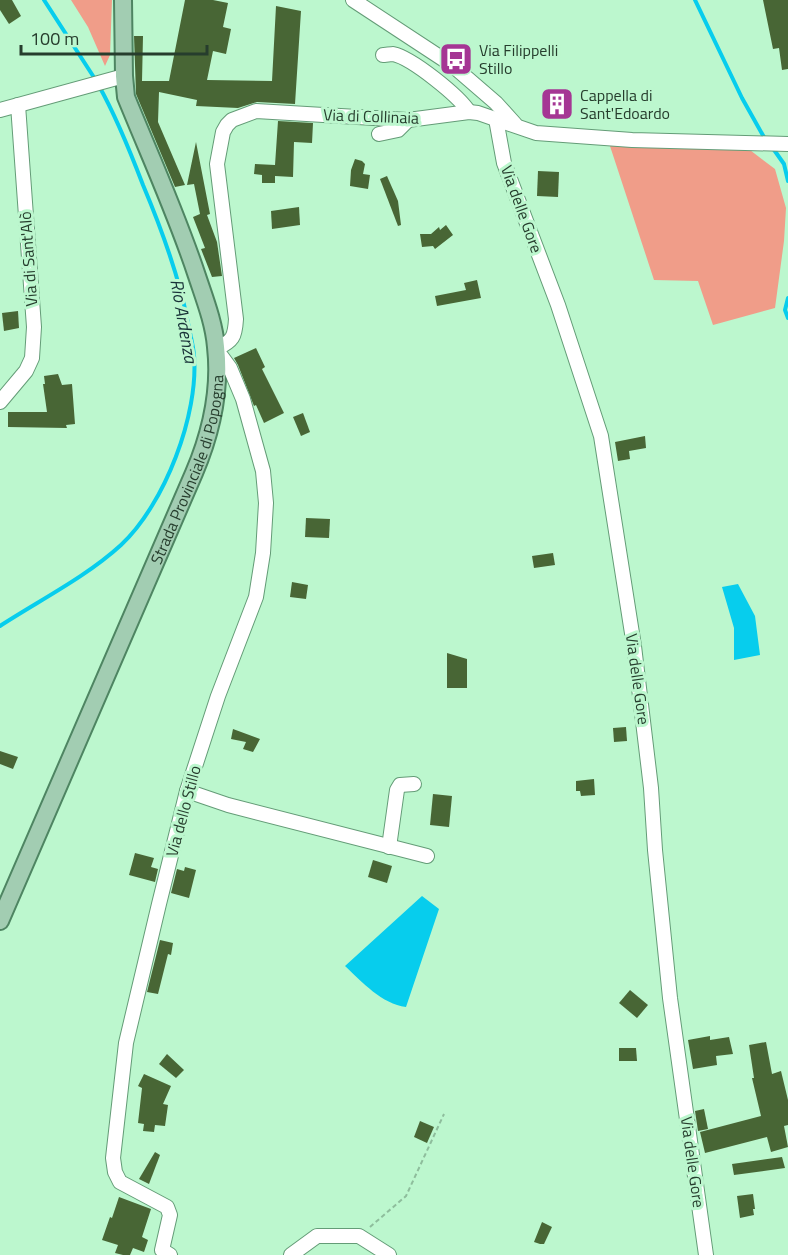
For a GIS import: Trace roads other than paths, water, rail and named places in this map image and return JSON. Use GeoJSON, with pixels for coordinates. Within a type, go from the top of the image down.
{"type":"FeatureCollection","features":[{"type":"Feature","properties":{"kind":"main road","name":"Strada Provinciale di Popogna"},"geometry":{"type":"LineString","coordinates":[[0,921],[198,464],[215,405],[216,349],[213,327],[189,250],[126,97],[123,76],[123,0]]}},
{"type":"Feature","properties":{"kind":"street"},"geometry":{"type":"LineString","coordinates":[[353,0],[452,65],[496,103],[515,124]]}},
{"type":"Feature","properties":{"kind":"street"},"geometry":{"type":"LineString","coordinates":[[383,55],[393,54],[408,62],[456,95],[460,117]]}},
{"type":"Feature","properties":{"kind":"street"},"geometry":{"type":"LineString","coordinates":[[0,110],[123,76]]}},
{"type":"Feature","properties":{"kind":"street","name":"Via di Sant'Alò"},"geometry":{"type":"LineString","coordinates":[[0,402],[26,370],[32,358],[34,327],[18,105]]}},
{"type":"Feature","properties":{"kind":"street","name":"Via di Collinaia"},"geometry":{"type":"LineString","coordinates":[[216,349],[230,342],[236,331],[237,319],[218,164],[223,132],[232,120],[256,111],[408,120],[460,117],[496,119],[536,133],[788,144]]}},
{"type":"Feature","properties":{"kind":"street","name":"Via delle Gore"},"geometry":{"type":"LineString","coordinates":[[496,119],[504,164],[558,305],[601,436],[634,646],[651,788],[670,998],[706,1255]]}},
{"type":"Feature","properties":{"kind":"street"},"geometry":{"type":"LineString","coordinates":[[379,134],[398,130],[408,120]]}},
{"type":"Feature","properties":{"kind":"street","name":"Via dello Stillo"},"geometry":{"type":"LineString","coordinates":[[170,1255],[162,1250],[170,1215],[167,1207],[120,1182],[115,1172],[113,1158],[126,1043],[188,791],[218,696],[256,597],[263,553],[266,503],[263,471],[243,399],[230,368],[216,349]]}},
{"type":"Feature","properties":{"kind":"street"},"geometry":{"type":"LineString","coordinates":[[389,847],[397,790],[405,783],[414,784]]}},
{"type":"Feature","properties":{"kind":"street"},"geometry":{"type":"LineString","coordinates":[[188,791],[228,805],[427,856]]}},
{"type":"Feature","properties":{"kind":"street"},"geometry":{"type":"LineString","coordinates":[[291,1255],[317,1236],[359,1236],[389,1255]]}},
{"type":"Feature","properties":{"kind":"water"},"geometry":{"type":"Polygon","coordinates":[[[738,584],[755,616],[760,655],[734,660],[734,628],[722,587],[738,584]]]}},
{"type":"Feature","properties":{"kind":"water"},"geometry":{"type":"Polygon","coordinates":[[[422,896],[439,909],[406,1007],[381,997],[345,966],[422,896]]]}},
{"type":"Feature","properties":{"kind":"waterway","name":"Rio Ardenza"},"geometry":{"type":"LineString","coordinates":[[44,0],[95,79]]}},
{"type":"Feature","properties":{"kind":"waterway"},"geometry":{"type":"LineString","coordinates":[[695,0],[742,98],[765,139]]}},
{"type":"Feature","properties":{"kind":"waterway","name":"Rio Ardenza"},"geometry":{"type":"LineString","coordinates":[[0,626],[93,568],[121,545],[137,527],[152,506],[176,457],[191,404],[194,351],[175,271],[128,147],[99,86]]}},
{"type":"Feature","properties":{"kind":"waterway"},"geometry":{"type":"LineString","coordinates":[[772,147],[784,164],[788,181]]}},
{"type":"Feature","properties":{"kind":"waterway"},"geometry":{"type":"LineString","coordinates":[[788,298],[785,310],[788,318]]}},
{"type":"Feature","properties":{"kind":"place","name":"Via Filippelli Stillo"},"geometry":{"type":"Point","coordinates":[456,59]}},
{"type":"Feature","properties":{"kind":"place","name":"Cappella di Sant'Edoardo"},"geometry":{"type":"Point","coordinates":[557,104]}}]}
